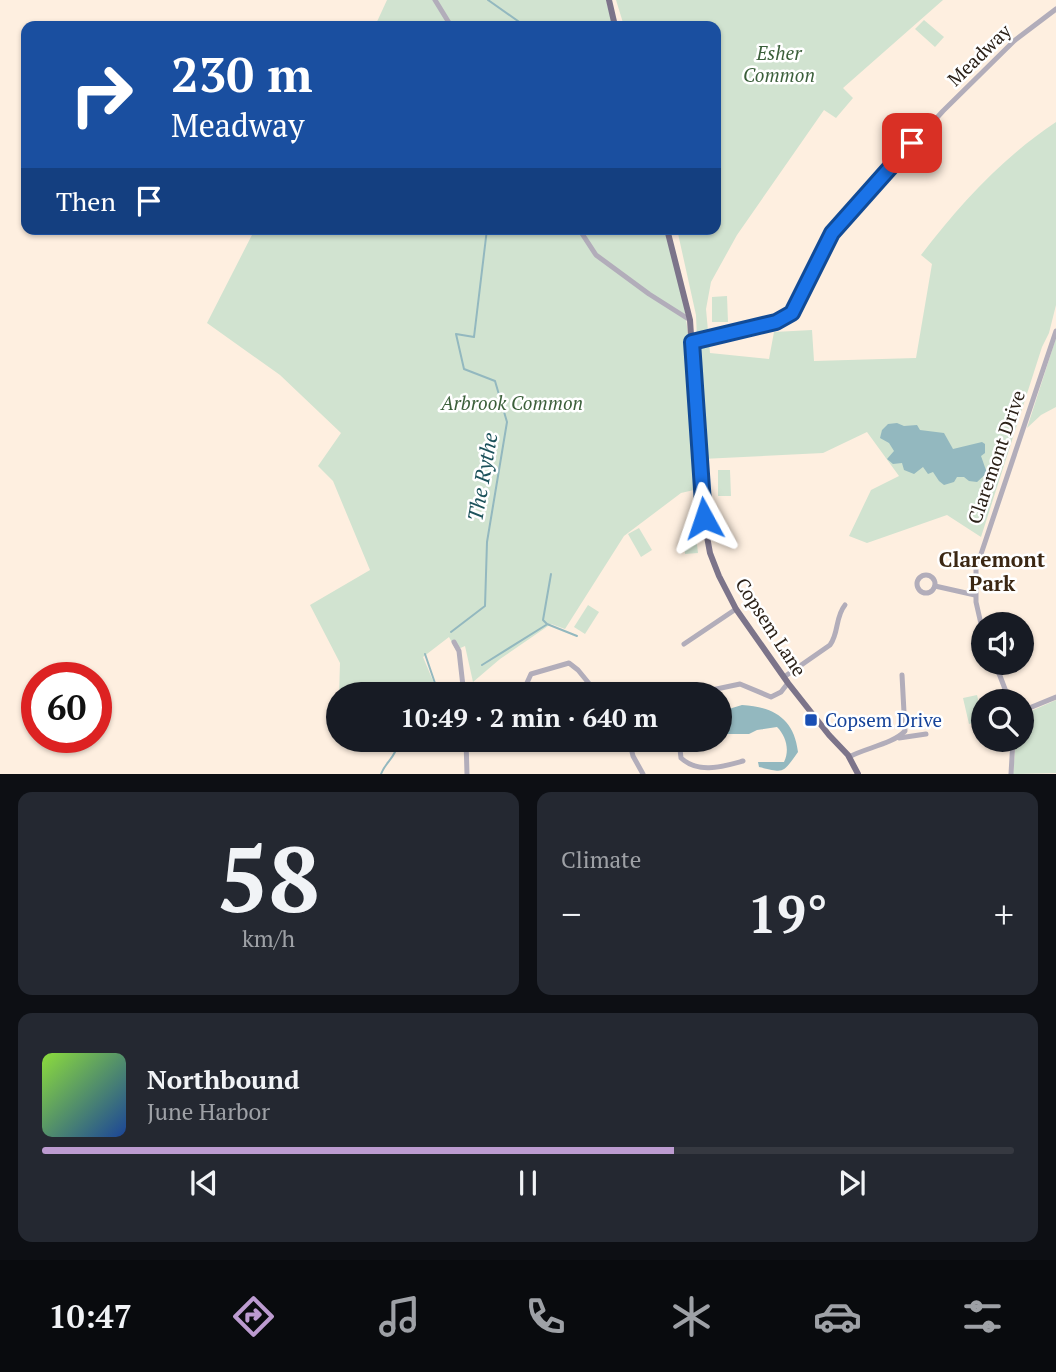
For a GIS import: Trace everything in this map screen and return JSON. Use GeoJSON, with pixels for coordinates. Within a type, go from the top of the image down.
{"type":"FeatureCollection","features":[{"type":"Feature","properties":{"kind":"main road"},"geometry":{"type":"LineString","coordinates":[[609,0],[614,21]]}},
{"type":"Feature","properties":{"kind":"main road","name":"Copsem Lane"},"geometry":{"type":"LineString","coordinates":[[669,235],[690,320],[704,518],[710,553],[736,609],[786,680],[849,757],[858,774]]}},
{"type":"Feature","properties":{"kind":"street"},"geometry":{"type":"LineString","coordinates":[[435,0],[448,21]]}},
{"type":"Feature","properties":{"kind":"street","name":"Meadway"},"geometry":{"type":"LineString","coordinates":[[692,342],[776,322],[792,313],[832,233],[943,111],[1014,41],[1056,9]]}},
{"type":"Feature","properties":{"kind":"street"},"geometry":{"type":"LineString","coordinates":[[583,235],[596,255],[690,320]]}},
{"type":"Feature","properties":{"kind":"street","name":"Claremont Drive"},"geometry":{"type":"LineString","coordinates":[[979,612],[975,595],[976,569],[1056,331]]}},
{"type":"Feature","properties":{"kind":"street"},"geometry":{"type":"LineString","coordinates":[[935,586],[975,595]]}},
{"type":"Feature","properties":{"kind":"street"},"geometry":{"type":"LineString","coordinates":[[732,686],[740,684],[771,697],[781,692],[786,680],[830,645],[834,639],[839,612],[845,605]]}},
{"type":"Feature","properties":{"kind":"street"},"geometry":{"type":"LineString","coordinates":[[684,644],[736,609]]}},
{"type":"Feature","properties":{"kind":"street"},"geometry":{"type":"LineString","coordinates":[[454,642],[459,651],[463,682]]}},
{"type":"Feature","properties":{"kind":"street"},"geometry":{"type":"LineString","coordinates":[[527,682],[531,674],[565,663],[573,664],[588,682]]}},
{"type":"Feature","properties":{"kind":"street"},"geometry":{"type":"LineString","coordinates":[[896,738],[905,732],[902,675]]}},
{"type":"Feature","properties":{"kind":"street"},"geometry":{"type":"LineString","coordinates":[[1034,706],[1056,697]]}},
{"type":"Feature","properties":{"kind":"street"},"geometry":{"type":"LineString","coordinates":[[849,757],[896,738],[926,734]]}},
{"type":"Feature","properties":{"kind":"street"},"geometry":{"type":"LineString","coordinates":[[466,752],[467,774]]}},
{"type":"Feature","properties":{"kind":"street"},"geometry":{"type":"LineString","coordinates":[[632,752],[643,774]]}},
{"type":"Feature","properties":{"kind":"street"},"geometry":{"type":"LineString","coordinates":[[680,752],[681,758],[689,765],[710,768],[743,761]]}},
{"type":"Feature","properties":{"kind":"street"},"geometry":{"type":"LineString","coordinates":[[1010,774],[1012,752]]}},
{"type":"Feature","properties":{"kind":"green space"},"geometry":{"type":"Polygon","coordinates":[[[387,0],[606,0],[612,21],[377,21],[387,0]]]}},
{"type":"Feature","properties":{"kind":"green space","name":"Esher Common"},"geometry":{"type":"Polygon","coordinates":[[[616,0],[943,0],[843,88],[853,98],[836,118],[824,110],[737,235],[711,282],[706,309],[710,353],[769,359],[774,332],[812,330],[814,361],[916,358],[932,264],[921,255],[983,183],[1017,151],[1056,122],[1056,305],[981,537],[947,515],[867,543],[849,536],[871,490],[899,476],[867,432],[823,453],[702,459],[696,315],[678,235],[721,235],[721,21],[622,21],[616,0]]]}},
{"type":"Feature","properties":{"kind":"green space"},"geometry":{"type":"Polygon","coordinates":[[[924,20],[944,37],[935,47],[915,29],[924,20]]]}},
{"type":"Feature","properties":{"kind":"green space","name":"Arbrook Common"},"geometry":{"type":"Polygon","coordinates":[[[252,235],[667,235],[683,298],[692,362],[694,490],[681,493],[624,536],[565,629],[551,624],[500,659],[473,682],[465,646],[456,650],[449,637],[423,657],[433,682],[339,682],[340,663],[310,605],[370,570],[333,481],[318,466],[341,433],[280,375],[207,323],[252,235]]]}},
{"type":"Feature","properties":{"kind":"green space"},"geometry":{"type":"Polygon","coordinates":[[[727,296],[728,322],[712,322],[712,297],[727,296]]]}},
{"type":"Feature","properties":{"kind":"green space"},"geometry":{"type":"Polygon","coordinates":[[[1056,338],[1056,407],[1041,415],[1027,428],[1056,338]]]}},
{"type":"Feature","properties":{"kind":"green space"},"geometry":{"type":"Polygon","coordinates":[[[718,470],[730,470],[731,496],[718,496],[718,470]]]}},
{"type":"Feature","properties":{"kind":"green space"},"geometry":{"type":"Polygon","coordinates":[[[695,527],[698,553],[685,554],[683,529],[695,527]]]}},
{"type":"Feature","properties":{"kind":"green space"},"geometry":{"type":"Polygon","coordinates":[[[639,528],[652,550],[641,557],[628,534],[639,528]]]}},
{"type":"Feature","properties":{"kind":"green space"},"geometry":{"type":"Polygon","coordinates":[[[588,605],[599,612],[585,634],[574,627],[588,605]]]}},
{"type":"Feature","properties":{"kind":"green space"},"geometry":{"type":"Polygon","coordinates":[[[971,696],[969,724],[963,698],[971,696]]]}},
{"type":"Feature","properties":{"kind":"green space"},"geometry":{"type":"Polygon","coordinates":[[[1056,700],[1056,773],[1013,774],[1015,752],[1034,752],[1034,710],[1056,700]]]}},
{"type":"Feature","properties":{"kind":"water"},"geometry":{"type":"Polygon","coordinates":[[[897,423],[904,426],[917,425],[920,430],[944,433],[953,449],[982,442],[985,444],[985,453],[981,456],[987,473],[977,482],[957,477],[954,482],[944,485],[933,472],[928,474],[923,467],[914,474],[904,470],[902,463],[893,464],[887,459],[894,451],[889,443],[880,438],[882,430],[888,424],[897,423]]]}},
{"type":"Feature","properties":{"kind":"water"},"geometry":{"type":"Polygon","coordinates":[[[742,705],[763,708],[780,716],[787,723],[796,740],[798,752],[785,768],[779,771],[759,767],[758,762],[784,762],[786,743],[777,727],[749,734],[732,734],[732,708],[742,705]]]}},
{"type":"Feature","properties":{"kind":"waterway","name":"The Rythe"},"geometry":{"type":"LineString","coordinates":[[488,0],[518,21]]}},
{"type":"Feature","properties":{"kind":"waterway","name":"The Rythe"},"geometry":{"type":"LineString","coordinates":[[451,632],[485,606],[487,542],[507,422],[495,381],[464,369],[456,334],[474,337],[486,235]]}},
{"type":"Feature","properties":{"kind":"waterway"},"geometry":{"type":"LineString","coordinates":[[551,574],[543,620],[577,636]]}},
{"type":"Feature","properties":{"kind":"waterway"},"geometry":{"type":"LineString","coordinates":[[482,665],[546,625]]}},
{"type":"Feature","properties":{"kind":"waterway"},"geometry":{"type":"LineString","coordinates":[[425,654],[435,682]]}},
{"type":"Feature","properties":{"kind":"waterway"},"geometry":{"type":"LineString","coordinates":[[381,774],[395,752]]}},
{"type":"Feature","properties":{"kind":"place","name":"Copsem Drive"},"geometry":{"type":"Point","coordinates":[811,720]}},
{"type":"Feature","properties":{"kind":"district","name":"Claremont Park"},"geometry":{"type":"Point","coordinates":[992,572]}},
{"type":"Feature","properties":{"kind":"route"},"geometry":{"type":"LineString","coordinates":[[704,518],[692,342],[788,317],[796,307],[832,233],[912,143]]}}]}
